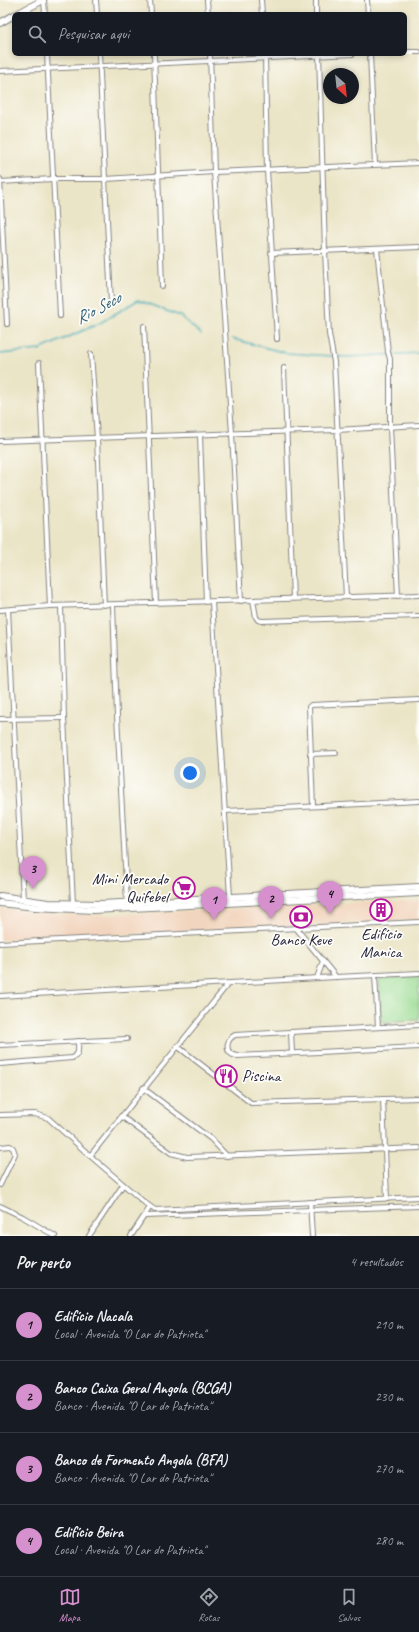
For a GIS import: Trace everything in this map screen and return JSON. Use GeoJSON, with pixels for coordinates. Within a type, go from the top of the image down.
{"type":"FeatureCollection","features":[{"type":"Feature","properties":{"kind":"main road"},"geometry":{"type":"LineString","coordinates":[[21,12],[43,0]]}},
{"type":"Feature","properties":{"kind":"main road"},"geometry":{"type":"LineString","coordinates":[[1,21],[12,16]]}},
{"type":"Feature","properties":{"kind":"main road"},"geometry":{"type":"LineString","coordinates":[[0,896],[48,903],[73,904],[419,888]]}},
{"type":"Feature","properties":{"kind":"main road"},"geometry":{"type":"LineString","coordinates":[[0,903],[48,908],[93,910],[419,893]]}},
{"type":"Feature","properties":{"kind":"street"},"geometry":{"type":"LineString","coordinates":[[43,0],[45,12]]}},
{"type":"Feature","properties":{"kind":"street"},"geometry":{"type":"LineString","coordinates":[[96,0],[97,12]]}},
{"type":"Feature","properties":{"kind":"street"},"geometry":{"type":"LineString","coordinates":[[150,0],[151,12]]}},
{"type":"Feature","properties":{"kind":"street"},"geometry":{"type":"LineString","coordinates":[[207,0],[208,12]]}},
{"type":"Feature","properties":{"kind":"street"},"geometry":{"type":"LineString","coordinates":[[261,0],[262,12]]}},
{"type":"Feature","properties":{"kind":"street"},"geometry":{"type":"LineString","coordinates":[[316,0],[316,12]]}},
{"type":"Feature","properties":{"kind":"street"},"geometry":{"type":"LineString","coordinates":[[367,0],[368,12]]}},
{"type":"Feature","properties":{"kind":"street"},"geometry":{"type":"LineString","coordinates":[[407,52],[419,52]]}},
{"type":"Feature","properties":{"kind":"street"},"geometry":{"type":"LineString","coordinates":[[47,56],[60,316]]}},
{"type":"Feature","properties":{"kind":"street"},"geometry":{"type":"LineString","coordinates":[[99,56],[111,303]]}},
{"type":"Feature","properties":{"kind":"street"},"geometry":{"type":"LineString","coordinates":[[154,56],[162,286]]}},
{"type":"Feature","properties":{"kind":"street"},"geometry":{"type":"LineString","coordinates":[[210,56],[214,172],[232,433],[241,601]]}},
{"type":"Feature","properties":{"kind":"street"},"geometry":{"type":"LineString","coordinates":[[0,71],[48,70],[210,61],[265,56],[267,170],[277,339]]}},
{"type":"Feature","properties":{"kind":"street"},"geometry":{"type":"LineString","coordinates":[[319,56],[329,334],[334,362],[346,597]]}},
{"type":"Feature","properties":{"kind":"street"},"geometry":{"type":"LineString","coordinates":[[370,56],[375,165]]}},
{"type":"Feature","properties":{"kind":"street"},"geometry":{"type":"LineString","coordinates":[[0,182],[53,179],[106,179],[214,172],[419,163]]}},
{"type":"Feature","properties":{"kind":"street"},"geometry":{"type":"LineString","coordinates":[[0,178],[7,324]]}},
{"type":"Feature","properties":{"kind":"street"},"geometry":{"type":"LineString","coordinates":[[271,253],[419,247]]}},
{"type":"Feature","properties":{"kind":"street"},"geometry":{"type":"LineString","coordinates":[[378,249],[388,352],[390,359],[390,427],[398,596]]}},
{"type":"Feature","properties":{"kind":"street"},"geometry":{"type":"LineString","coordinates":[[144,326],[156,603]]}},
{"type":"Feature","properties":{"kind":"street"},"geometry":{"type":"LineString","coordinates":[[91,354],[97,438],[104,605]]}},
{"type":"Feature","properties":{"kind":"street"},"geometry":{"type":"LineString","coordinates":[[40,363],[42,441],[50,606]]}},
{"type":"Feature","properties":{"kind":"street"},"geometry":{"type":"LineString","coordinates":[[284,368],[293,598]]}},
{"type":"Feature","properties":{"kind":"street"},"geometry":{"type":"LineString","coordinates":[[0,441],[42,441],[337,430],[419,425]]}},
{"type":"Feature","properties":{"kind":"street"},"geometry":{"type":"LineString","coordinates":[[200,435],[206,602]]}},
{"type":"Feature","properties":{"kind":"street"},"geometry":{"type":"LineString","coordinates":[[0,610],[50,606],[419,595]]}},
{"type":"Feature","properties":{"kind":"street"},"geometry":{"type":"LineString","coordinates":[[253,600],[256,617],[262,622],[419,616]]}},
{"type":"Feature","properties":{"kind":"street"},"geometry":{"type":"LineString","coordinates":[[212,602],[230,897]]}},
{"type":"Feature","properties":{"kind":"street"},"geometry":{"type":"LineString","coordinates":[[113,605],[127,902]]}},
{"type":"Feature","properties":{"kind":"street"},"geometry":{"type":"LineString","coordinates":[[61,606],[64,718],[73,904]]}},
{"type":"Feature","properties":{"kind":"street"},"geometry":{"type":"LineString","coordinates":[[8,610],[23,899]]}},
{"type":"Feature","properties":{"kind":"street"},"geometry":{"type":"LineString","coordinates":[[313,806],[309,707],[311,705],[419,700]]}},
{"type":"Feature","properties":{"kind":"street"},"geometry":{"type":"LineString","coordinates":[[0,719],[64,718]]}},
{"type":"Feature","properties":{"kind":"street"},"geometry":{"type":"LineString","coordinates":[[310,754],[336,753]]}},
{"type":"Feature","properties":{"kind":"street"},"geometry":{"type":"LineString","coordinates":[[225,811],[419,801]]}},
{"type":"Feature","properties":{"kind":"street"},"geometry":{"type":"LineString","coordinates":[[0,943],[419,922]]}},
{"type":"Feature","properties":{"kind":"street"},"geometry":{"type":"LineString","coordinates":[[296,928],[336,977]]}},
{"type":"Feature","properties":{"kind":"street"},"geometry":{"type":"LineString","coordinates":[[317,978],[322,961]]}},
{"type":"Feature","properties":{"kind":"street"},"geometry":{"type":"LineString","coordinates":[[0,996],[419,973]]}},
{"type":"Feature","properties":{"kind":"street"},"geometry":{"type":"LineString","coordinates":[[375,975],[378,1027]]}},
{"type":"Feature","properties":{"kind":"street"},"geometry":{"type":"LineString","coordinates":[[90,1156],[120,1116],[228,984]]}},
{"type":"Feature","properties":{"kind":"street"},"geometry":{"type":"LineString","coordinates":[[419,1025],[235,1035],[230,1039],[227,1045],[229,1052],[234,1056],[419,1047]]}},
{"type":"Feature","properties":{"kind":"street"},"geometry":{"type":"LineString","coordinates":[[291,1032],[292,1053]]}},
{"type":"Feature","properties":{"kind":"street"},"geometry":{"type":"LineString","coordinates":[[0,1046],[127,1039]]}},
{"type":"Feature","properties":{"kind":"street"},"geometry":{"type":"LineString","coordinates":[[0,1064],[72,1058],[76,1056],[78,1052],[78,1041]]}},
{"type":"Feature","properties":{"kind":"street"},"geometry":{"type":"LineString","coordinates":[[177,1046],[251,1103],[419,1098]]}},
{"type":"Feature","properties":{"kind":"street"},"geometry":{"type":"LineString","coordinates":[[143,1088],[211,1139],[227,1156]]}},
{"type":"Feature","properties":{"kind":"street"},"geometry":{"type":"LineString","coordinates":[[384,1099],[387,1199]]}},
{"type":"Feature","properties":{"kind":"street"},"geometry":{"type":"LineString","coordinates":[[0,1115],[28,1113],[42,1115],[48,1118],[123,1185],[155,1210],[419,1198]]}},
{"type":"Feature","properties":{"kind":"street"},"geometry":{"type":"LineString","coordinates":[[120,1116],[171,1153],[187,1157],[419,1148]]}},
{"type":"Feature","properties":{"kind":"street"},"geometry":{"type":"LineString","coordinates":[[0,1147],[10,1146],[13,1148],[15,1154],[0,1185]]}},
{"type":"Feature","properties":{"kind":"street"},"geometry":{"type":"LineString","coordinates":[[89,1236],[123,1185]]}},
{"type":"Feature","properties":{"kind":"street"},"geometry":{"type":"LineString","coordinates":[[310,1202],[312,1236]]}},
{"type":"Feature","properties":{"kind":"street"},"geometry":{"type":"LineString","coordinates":[[0,1206],[24,1217],[55,1236]]}},
{"type":"Feature","properties":{"kind":"street"},"geometry":{"type":"LineString","coordinates":[[145,1216],[419,1206]]}},
{"type":"Feature","properties":{"kind":"street"},"geometry":{"type":"LineString","coordinates":[[131,1236],[150,1207]]}},
{"type":"Feature","properties":{"kind":"shaded area"},"geometry":{"type":"Polygon","coordinates":[[[419,900],[419,920],[0,940],[0,909],[58,914],[104,915],[419,900]]]}},
{"type":"Feature","properties":{"kind":"green space"},"geometry":{"type":"Polygon","coordinates":[[[419,976],[419,1020],[381,1022],[379,979],[419,976]]]}},
{"type":"Feature","properties":{"kind":"waterway","name":"Rio Seco"},"geometry":{"type":"LineString","coordinates":[[0,354],[39,350],[100,323],[138,300],[180,316],[201,334]]}},
{"type":"Feature","properties":{"kind":"waterway","name":"Rio Seco"},"geometry":{"type":"LineString","coordinates":[[233,339],[286,353],[347,357],[419,353]]}},
{"type":"Feature","properties":{"kind":"place","name":"Mini Mercado Quifebel"},"geometry":{"type":"Point","coordinates":[184,888]}},
{"type":"Feature","properties":{"kind":"place","name":"Banco de Formento Angola (BFA)"},"geometry":{"type":"Point","coordinates":[33,889]}},
{"type":"Feature","properties":{"kind":"place","name":"Edifício Manica"},"geometry":{"type":"Point","coordinates":[381,910]}},
{"type":"Feature","properties":{"kind":"place","name":"Edifício Beira"},"geometry":{"type":"Point","coordinates":[330,914]}},
{"type":"Feature","properties":{"kind":"place","name":"Banco Keve"},"geometry":{"type":"Point","coordinates":[301,917]}},
{"type":"Feature","properties":{"kind":"place","name":"Banco Caixa Geral Angola (BCGA)"},"geometry":{"type":"Point","coordinates":[271,919]}},
{"type":"Feature","properties":{"kind":"place","name":"Edifício Nacala"},"geometry":{"type":"Point","coordinates":[214,920]}},
{"type":"Feature","properties":{"kind":"place","name":"Piscina"},"geometry":{"type":"Point","coordinates":[226,1076]}}]}
